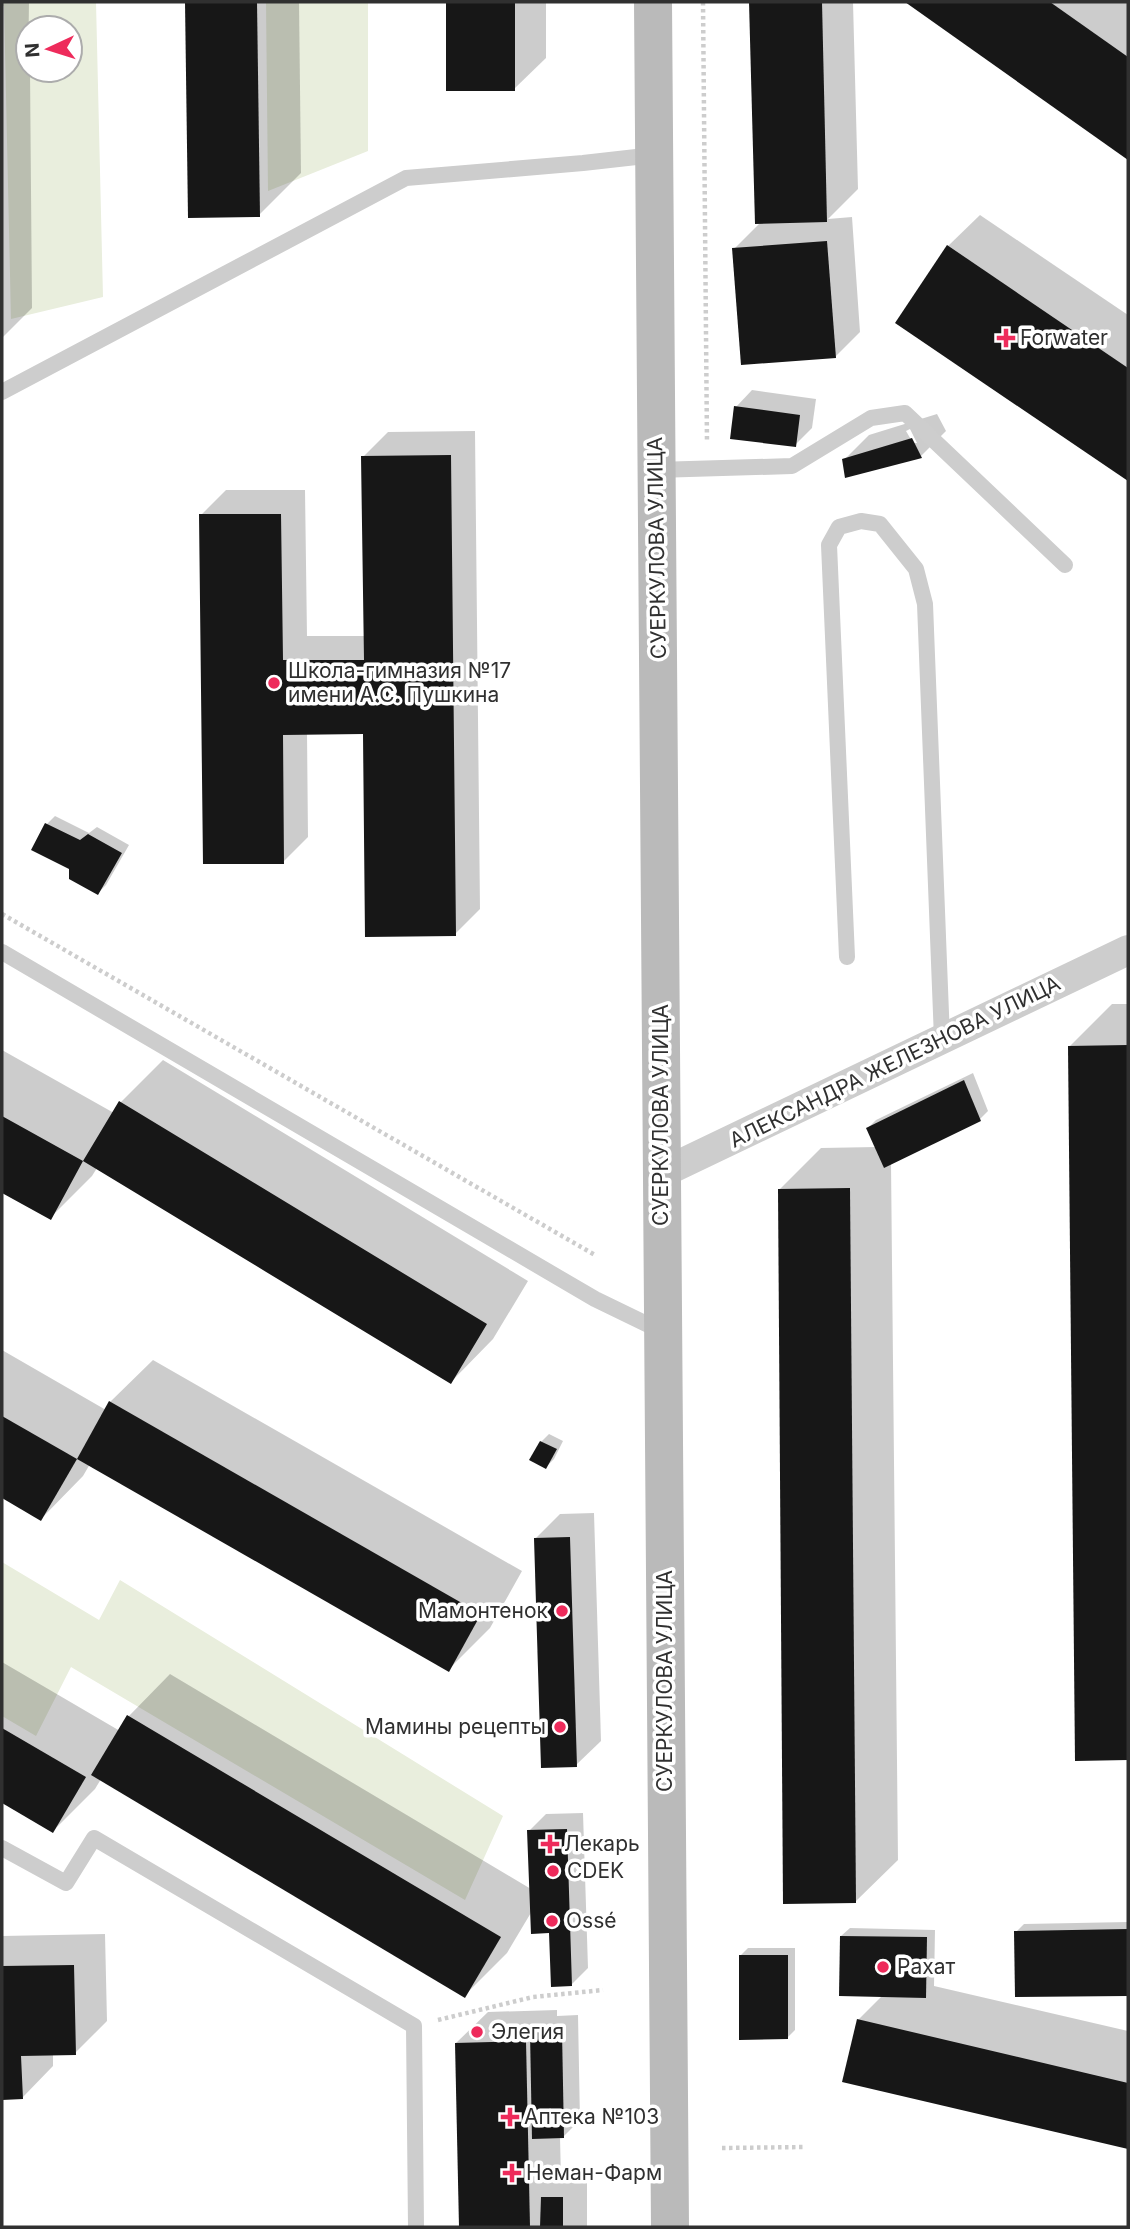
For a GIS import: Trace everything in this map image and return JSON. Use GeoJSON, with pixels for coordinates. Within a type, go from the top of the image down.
{"type":"FeatureCollection","features":[{"type":"Feature","properties":{"kind":"main road","name":"СУЕРКУЛОВА УЛИЦА"},"geometry":{"type":"LineString","coordinates":[[653,2],[670,2227]]}},
{"type":"Feature","properties":{"kind":"street","name":"АЛЕКСАНДРА ЖЕЛЕЗНОВА УЛИЦА"},"geometry":{"type":"LineString","coordinates":[[662,1173],[1128,950]]}},
{"type":"Feature","properties":{"kind":"lane"},"geometry":{"type":"LineString","coordinates":[[2,392],[406,178],[654,155]]}},
{"type":"Feature","properties":{"kind":"lane"},"geometry":{"type":"LineString","coordinates":[[656,470],[792,466],[872,418],[905,412],[1065,565]]}},
{"type":"Feature","properties":{"kind":"lane"},"geometry":{"type":"LineString","coordinates":[[847,957],[829,545],[839,527],[861,521],[880,524],[916,569],[925,604],[942,1040]]}},
{"type":"Feature","properties":{"kind":"lane"},"geometry":{"type":"LineString","coordinates":[[2,952],[595,1299],[663,1332]]}},
{"type":"Feature","properties":{"kind":"lane"},"geometry":{"type":"LineString","coordinates":[[2,1848],[66,1883],[94,1838],[414,2026],[416,2227]]}},
{"type":"Feature","properties":{"kind":"path"},"geometry":{"type":"LineString","coordinates":[[703,2],[707,468]]}},
{"type":"Feature","properties":{"kind":"path"},"geometry":{"type":"LineString","coordinates":[[2,914],[595,1255]]}},
{"type":"Feature","properties":{"kind":"path"},"geometry":{"type":"LineString","coordinates":[[414,2026],[533,1997],[603,1990]]}},
{"type":"Feature","properties":{"kind":"path"},"geometry":{"type":"LineString","coordinates":[[722,2148],[806,2147]]}},
{"type":"Feature","properties":{"kind":"green space"},"geometry":{"type":"Polygon","coordinates":[[[2,2],[96,2],[103,297],[11,319],[2,2]]]}},
{"type":"Feature","properties":{"kind":"green space"},"geometry":{"type":"Polygon","coordinates":[[[266,2],[368,2],[368,151],[268,191],[266,2]]]}},
{"type":"Feature","properties":{"kind":"green space"},"geometry":{"type":"Polygon","coordinates":[[[2,1562],[99,1620],[120,1580],[503,1816],[465,1900],[71,1667],[36,1736],[2,1716],[2,1562]]]}},
{"type":"Feature","properties":{"kind":"building"},"geometry":{"type":"Polygon","coordinates":[[[185,2],[257,2],[260,217],[188,218],[185,2]]]}},
{"type":"Feature","properties":{"kind":"building"},"geometry":{"type":"Polygon","coordinates":[[[446,2],[515,2],[515,91],[446,91],[446,2]]]}},
{"type":"Feature","properties":{"kind":"building"},"geometry":{"type":"Polygon","coordinates":[[[749,2],[822,2],[827,222],[755,224],[749,2]]]}},
{"type":"Feature","properties":{"kind":"building"},"geometry":{"type":"Polygon","coordinates":[[[905,2],[1050,2],[1128,57],[1128,160],[905,2]]]}},
{"type":"Feature","properties":{"kind":"building"},"geometry":{"type":"Polygon","coordinates":[[[827,241],[836,358],[741,365],[732,248],[827,241]]]}},
{"type":"Feature","properties":{"kind":"building"},"geometry":{"type":"Polygon","coordinates":[[[947,245],[1128,368],[1128,481],[895,323],[947,245]]]}},
{"type":"Feature","properties":{"kind":"building"},"geometry":{"type":"Polygon","coordinates":[[[734,406],[800,415],[796,447],[730,439],[734,406]]]}},
{"type":"Feature","properties":{"kind":"building"},"geometry":{"type":"Polygon","coordinates":[[[912,438],[922,458],[845,478],[842,459],[912,438]]]}},
{"type":"Feature","properties":{"kind":"building"},"geometry":{"type":"Polygon","coordinates":[[[451,455],[456,936],[365,937],[363,734],[283,735],[284,864],[203,864],[199,514],[281,514],[283,660],[364,660],[361,456],[451,455]]]}},
{"type":"Feature","properties":{"kind":"building"},"geometry":{"type":"Polygon","coordinates":[[[45,823],[80,840],[88,834],[122,853],[98,895],[69,879],[69,869],[31,850],[45,823]]]}},
{"type":"Feature","properties":{"kind":"building"},"geometry":{"type":"Polygon","coordinates":[[[1128,1045],[1128,1760],[1075,1761],[1068,1046],[1128,1045]]]}},
{"type":"Feature","properties":{"kind":"building"},"geometry":{"type":"Polygon","coordinates":[[[964,1080],[981,1121],[884,1168],[866,1128],[964,1080]]]}},
{"type":"Feature","properties":{"kind":"building"},"geometry":{"type":"Polygon","coordinates":[[[119,1101],[487,1324],[451,1384],[83,1161],[119,1101]]]}},
{"type":"Feature","properties":{"kind":"building"},"geometry":{"type":"Polygon","coordinates":[[[2,1116],[83,1161],[51,1220],[2,1193],[2,1116]]]}},
{"type":"Feature","properties":{"kind":"building"},"geometry":{"type":"Polygon","coordinates":[[[850,1188],[856,1903],[783,1904],[778,1189],[850,1188]]]}},
{"type":"Feature","properties":{"kind":"building"},"geometry":{"type":"Polygon","coordinates":[[[109,1401],[481,1614],[449,1672],[77,1459],[109,1401]]]}},
{"type":"Feature","properties":{"kind":"building"},"geometry":{"type":"Polygon","coordinates":[[[2,1416],[77,1459],[41,1521],[2,1498],[2,1416]]]}},
{"type":"Feature","properties":{"kind":"building"},"geometry":{"type":"Polygon","coordinates":[[[540,1441],[557,1449],[546,1469],[529,1460],[540,1441]]]}},
{"type":"Feature","properties":{"kind":"building"},"geometry":{"type":"Polygon","coordinates":[[[570,1537],[577,1767],[541,1768],[534,1538],[570,1537]]]}},
{"type":"Feature","properties":{"kind":"building"},"geometry":{"type":"Polygon","coordinates":[[[127,1715],[501,1937],[465,1998],[91,1775],[127,1715]]]}},
{"type":"Feature","properties":{"kind":"building"},"geometry":{"type":"Polygon","coordinates":[[[2,1728],[86,1777],[53,1833],[2,1803],[2,1728]]]}},
{"type":"Feature","properties":{"kind":"building"},"geometry":{"type":"Polygon","coordinates":[[[567,1829],[572,1986],[551,1987],[549,1933],[531,1934],[527,1830],[567,1829]]]}},
{"type":"Feature","properties":{"kind":"building"},"geometry":{"type":"Polygon","coordinates":[[[1128,1929],[1128,1996],[1015,1997],[1014,1931],[1128,1929]]]}},
{"type":"Feature","properties":{"kind":"building","name":"Рахат"},"geometry":{"type":"Polygon","coordinates":[[[840,1936],[927,1937],[926,1998],[839,1996],[840,1936]]]}},
{"type":"Feature","properties":{"kind":"building"},"geometry":{"type":"Polygon","coordinates":[[[739,1955],[788,1955],[788,2039],[739,2040],[739,1955]]]}},
{"type":"Feature","properties":{"kind":"building"},"geometry":{"type":"Polygon","coordinates":[[[74,1965],[76,2055],[21,2056],[23,2099],[2,2100],[2,1966],[74,1965]]]}},
{"type":"Feature","properties":{"kind":"building"},"geometry":{"type":"Polygon","coordinates":[[[857,2019],[1128,2083],[1128,2149],[842,2082],[857,2019]]]}},
{"type":"Feature","properties":{"kind":"building"},"geometry":{"type":"Polygon","coordinates":[[[562,2031],[564,2138],[532,2139],[530,2032],[562,2031]]]}},
{"type":"Feature","properties":{"kind":"building"},"geometry":{"type":"Polygon","coordinates":[[[526,2041],[530,2227],[459,2227],[455,2043],[526,2041]]]}},
{"type":"Feature","properties":{"kind":"building"},"geometry":{"type":"Polygon","coordinates":[[[541,2197],[563,2197],[563,2227],[540,2227],[541,2197]]]}},
{"type":"Feature","properties":{"kind":"place","name":"Forwater"},"geometry":{"type":"Point","coordinates":[1006,338]}},
{"type":"Feature","properties":{"kind":"place","name":"Школа-гимназия №17 имени А.С. Пушкина"},"geometry":{"type":"Point","coordinates":[274,683]}},
{"type":"Feature","properties":{"kind":"place","name":"Мамонтенок"},"geometry":{"type":"Point","coordinates":[562,1611]}},
{"type":"Feature","properties":{"kind":"place","name":"Мамины рецепты"},"geometry":{"type":"Point","coordinates":[560,1727]}},
{"type":"Feature","properties":{"kind":"place","name":"Лекарь"},"geometry":{"type":"Point","coordinates":[550,1844]}},
{"type":"Feature","properties":{"kind":"place","name":"CDEK"},"geometry":{"type":"Point","coordinates":[553,1871]}},
{"type":"Feature","properties":{"kind":"place","name":"Ossé"},"geometry":{"type":"Point","coordinates":[552,1921]}},
{"type":"Feature","properties":{"kind":"place","name":"Рахат"},"geometry":{"type":"Point","coordinates":[883,1967]}},
{"type":"Feature","properties":{"kind":"place","name":"Элегия"},"geometry":{"type":"Point","coordinates":[477,2032]}},
{"type":"Feature","properties":{"kind":"place","name":"Аптека №103"},"geometry":{"type":"Point","coordinates":[510,2117]}},
{"type":"Feature","properties":{"kind":"place","name":"Неман-Фарм"},"geometry":{"type":"Point","coordinates":[512,2173]}}]}
